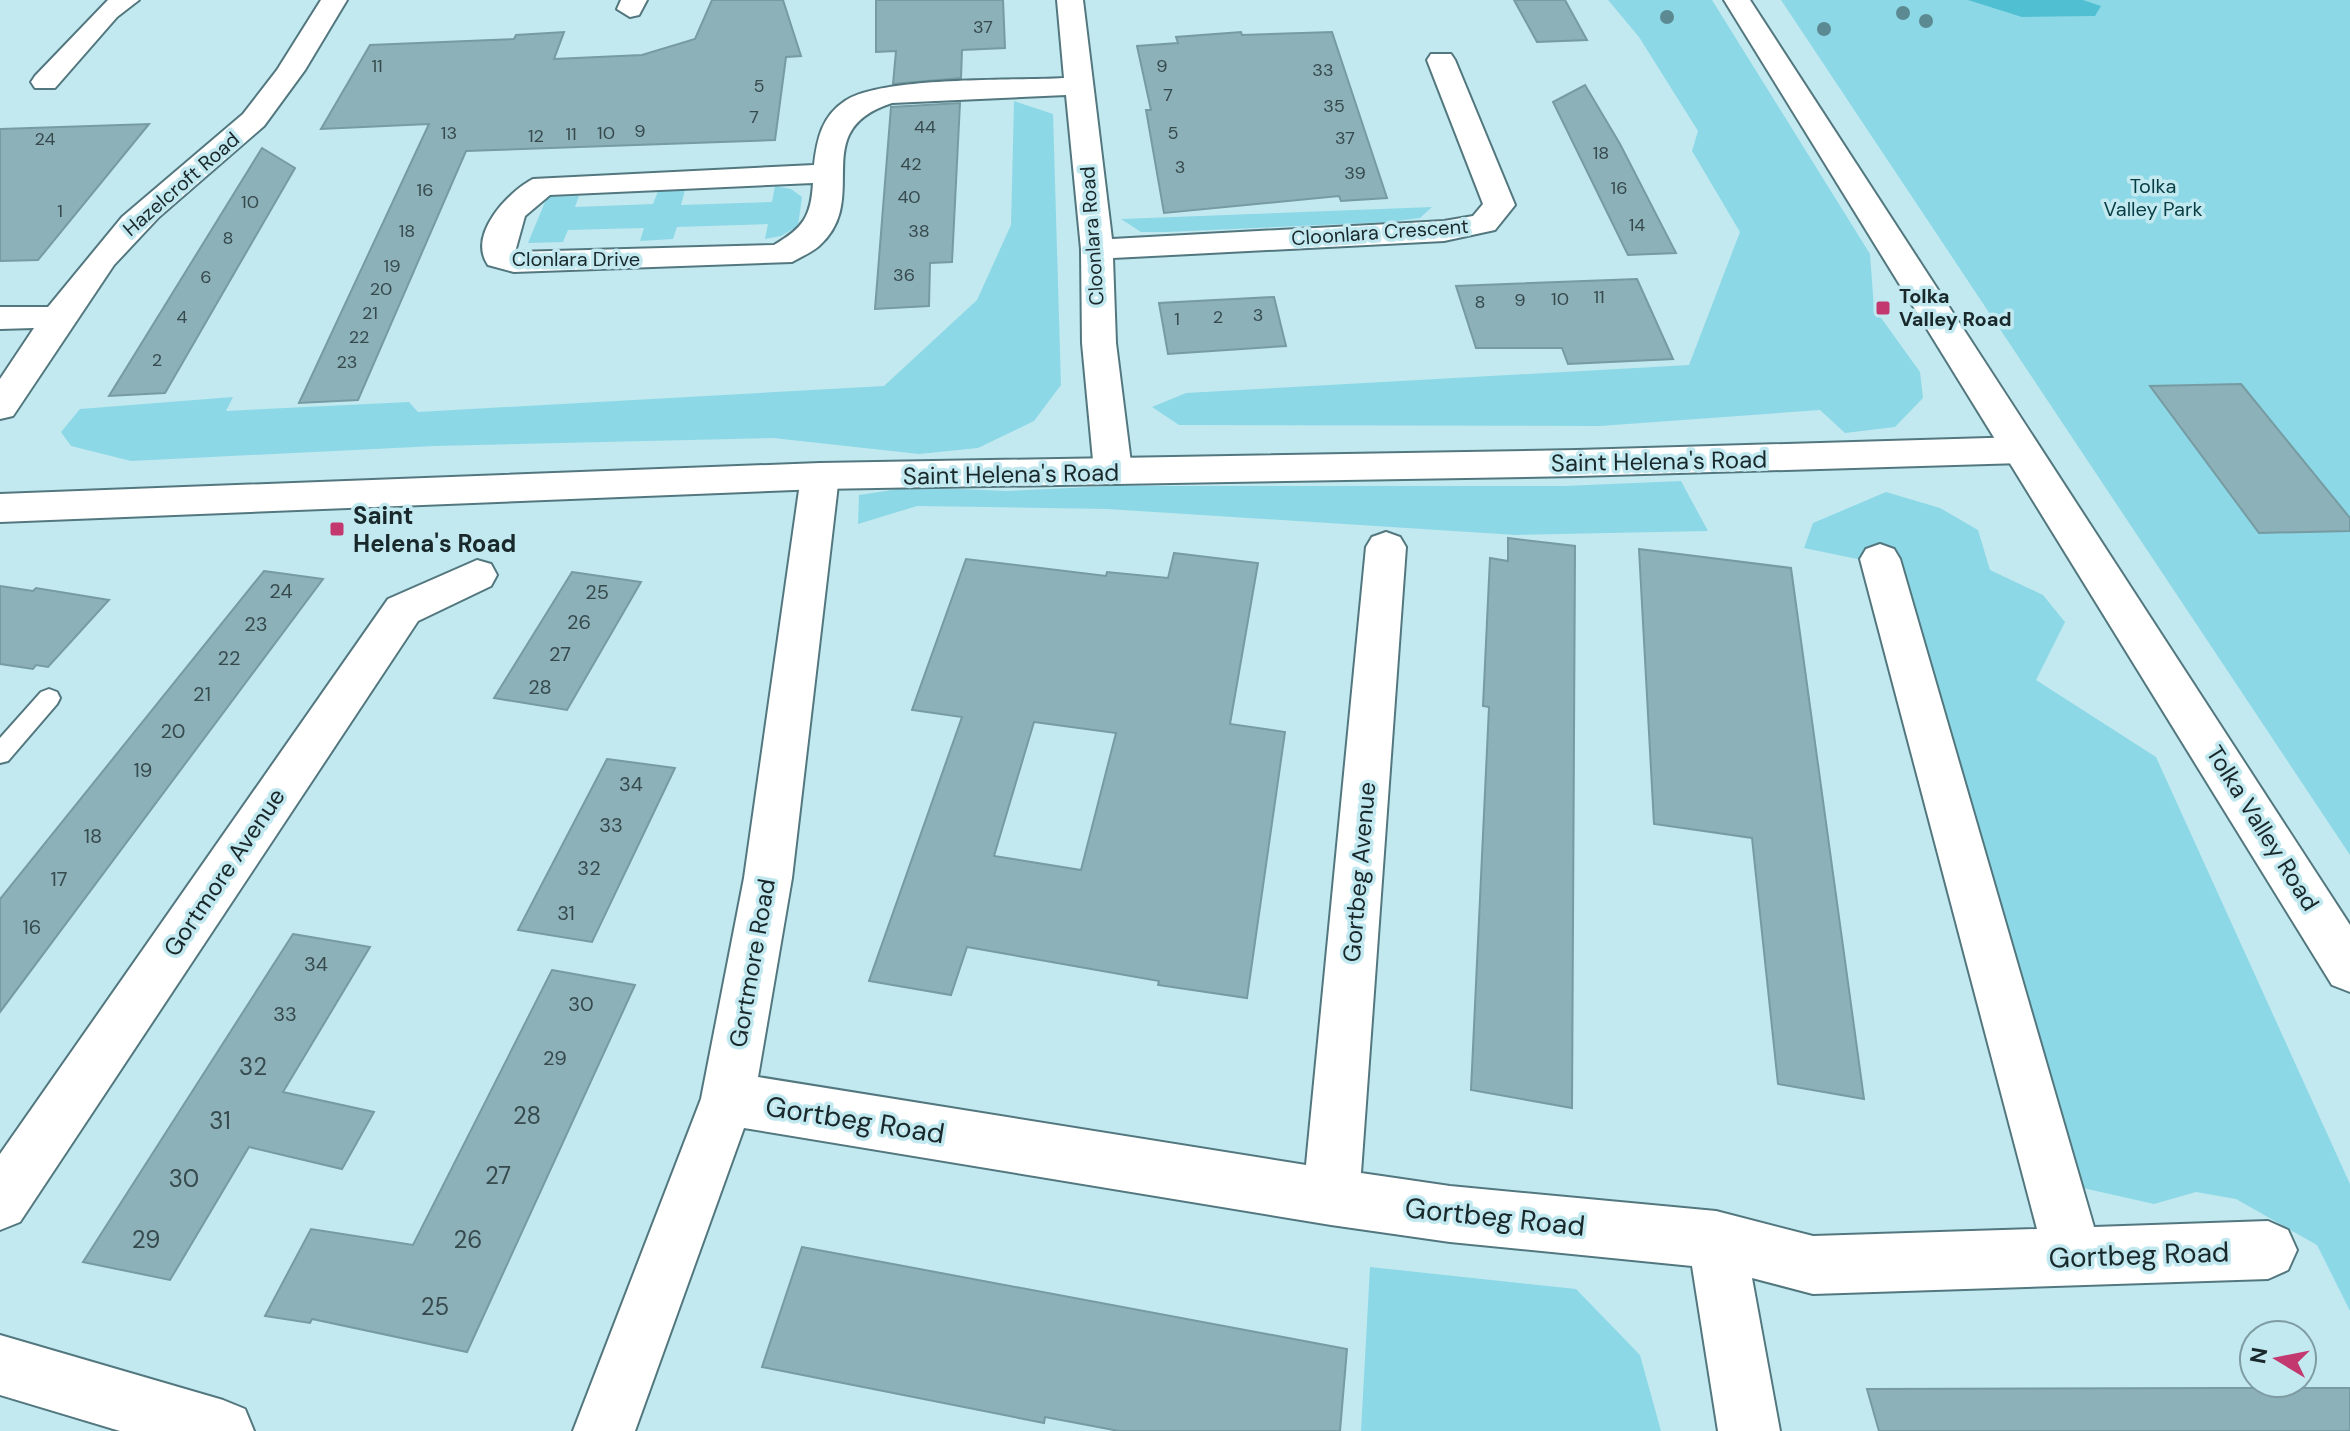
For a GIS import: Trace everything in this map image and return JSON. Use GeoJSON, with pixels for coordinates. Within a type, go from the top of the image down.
{"type":"FeatureCollection","features":[{"type":"Feature","properties":{"kind":"street"},"geometry":{"type":"LineString","coordinates":[[45,82],[108,11],[126,0]]}},
{"type":"Feature","properties":{"kind":"street","name":"Hazelcroft Road"},"geometry":{"type":"LineString","coordinates":[[0,407],[56,317],[120,237],[173,187],[241,133],[285,78],[334,0]]}},
{"type":"Feature","properties":{"kind":"street","name":"Cloonlara Road"},"geometry":{"type":"LineString","coordinates":[[1070,0],[1097,249],[1099,343],[1113,471]]}},
{"type":"Feature","properties":{"kind":"street","name":"Tolka Valley Road"},"geometry":{"type":"LineString","coordinates":[[1737,0],[2350,969]]}},
{"type":"Feature","properties":{"kind":"street","name":"Cloonlara Crescent"},"geometry":{"type":"LineString","coordinates":[[1097,249],[1444,231],[1484,223],[1499,205],[1441,60]]}},
{"type":"Feature","properties":{"kind":"street","name":"Clonlara Drive"},"geometry":{"type":"LineString","coordinates":[[829,173],[544,186],[527,192],[515,204],[498,247],[499,258],[514,262],[781,255],[813,238],[825,217],[837,118],[864,99],[1078,86]]}},
{"type":"Feature","properties":{"kind":"street"},"geometry":{"type":"LineString","coordinates":[[0,318],[56,317]]}},
{"type":"Feature","properties":{"kind":"street","name":"Saint Helena's Road"},"geometry":{"type":"LineString","coordinates":[[0,508],[820,476],[2022,450]]}},
{"type":"Feature","properties":{"kind":"street","name":"Gortmore Road"},"geometry":{"type":"LineString","coordinates":[[604,1431],[728,1099],[768,878],[820,476]]}},
{"type":"Feature","properties":{"kind":"street","name":"Gortbeg Avenue"},"geometry":{"type":"LineString","coordinates":[[1331,1197],[1386,547]]}},
{"type":"Feature","properties":{"kind":"street"},"geometry":{"type":"LineString","coordinates":[[1880,559],[2074,1258]]}},
{"type":"Feature","properties":{"kind":"street","name":"Gortmore Avenue"},"geometry":{"type":"LineString","coordinates":[[0,1202],[403,610],[477,575]]}},
{"type":"Feature","properties":{"kind":"street","name":"Gortbeg Road"},"geometry":{"type":"LineString","coordinates":[[728,1099],[1450,1214],[1716,1240],[1813,1265],[2268,1250]]}},
{"type":"Feature","properties":{"kind":"street"},"geometry":{"type":"LineString","coordinates":[[1716,1240],[1749,1431]]}},
{"type":"Feature","properties":{"kind":"street"},"geometry":{"type":"LineString","coordinates":[[0,1365],[223,1431]]}},
{"type":"Feature","properties":{"kind":"lane"},"geometry":{"type":"LineString","coordinates":[[0,754],[49,698]]}},
{"type":"Feature","properties":{"kind":"green space"},"geometry":{"type":"Polygon","coordinates":[[[1608,0],[1712,0],[1870,254],[1874,308],[1920,372],[1923,398],[1895,427],[1845,433],[1820,410],[1600,426],[1179,425],[1152,407],[1186,393],[1689,365],[1740,232],[1692,151],[1698,131],[1639,37],[1608,0]]]}},
{"type":"Feature","properties":{"kind":"green space","name":"Tolka Valley Park"},"geometry":{"type":"Polygon","coordinates":[[[1781,0],[2350,0],[2350,855],[1781,0]]]}},
{"type":"Feature","properties":{"kind":"green space"},"geometry":{"type":"Polygon","coordinates":[[[1014,101],[1053,114],[1061,385],[1034,421],[978,448],[919,454],[773,438],[435,446],[131,461],[71,446],[61,432],[80,409],[233,397],[226,411],[409,402],[418,412],[884,386],[977,300],[1011,225],[1014,101]]]}},
{"type":"Feature","properties":{"kind":"green space"},"geometry":{"type":"Polygon","coordinates":[[[775,186],[791,189],[802,197],[798,226],[781,236],[765,239],[768,224],[677,227],[673,239],[640,241],[644,228],[568,230],[563,242],[528,243],[547,197],[579,196],[575,207],[653,204],[658,191],[685,190],[681,205],[772,202],[775,186]]]}},
{"type":"Feature","properties":{"kind":"green space"},"geometry":{"type":"Polygon","coordinates":[[[1432,207],[1420,218],[1389,222],[1167,232],[1141,232],[1121,219],[1432,207]]]}},
{"type":"Feature","properties":{"kind":"green space"},"geometry":{"type":"Polygon","coordinates":[[[1681,481],[1708,531],[1516,535],[1107,509],[917,506],[858,524],[859,495],[912,487],[1007,491],[1113,486],[1564,486],[1681,481]]]}},
{"type":"Feature","properties":{"kind":"green space"},"geometry":{"type":"Polygon","coordinates":[[[1886,492],[1940,508],[1978,530],[1990,570],[2043,595],[2065,622],[2036,680],[2156,757],[2350,1184],[2350,1311],[2317,1245],[2236,1199],[2196,1192],[2154,1204],[2074,1186],[1896,567],[1804,548],[1813,523],[1886,492]]]}},
{"type":"Feature","properties":{"kind":"green space"},"geometry":{"type":"Polygon","coordinates":[[[1370,1267],[1576,1289],[1640,1355],[1661,1431],[1361,1431],[1370,1267]]]}},
{"type":"Feature","properties":{"kind":"shaded area"},"geometry":{"type":"Polygon","coordinates":[[[1968,0],[2083,0],[2101,6],[2095,16],[2022,17],[1968,0]]]}},
{"type":"Feature","properties":{"kind":"building"},"geometry":{"type":"Polygon","coordinates":[[[712,0],[783,0],[801,56],[786,57],[775,140],[466,151],[358,400],[299,403],[429,124],[321,129],[370,45],[514,39],[516,35],[564,32],[554,59],[642,55],[695,39],[712,0]]]}},
{"type":"Feature","properties":{"kind":"building"},"geometry":{"type":"Polygon","coordinates":[[[876,0],[1003,0],[1005,48],[962,50],[961,78],[893,84],[896,51],[876,52],[876,0]]]}},
{"type":"Feature","properties":{"kind":"building"},"geometry":{"type":"Polygon","coordinates":[[[1514,0],[1565,0],[1587,40],[1537,42],[1514,0]]]}},
{"type":"Feature","properties":{"kind":"building"},"geometry":{"type":"Polygon","coordinates":[[[1241,32],[1242,35],[1332,32],[1387,198],[1341,201],[1339,196],[1164,213],[1146,110],[1151,110],[1137,46],[1178,43],[1176,37],[1241,32]]]}},
{"type":"Feature","properties":{"kind":"building"},"geometry":{"type":"Polygon","coordinates":[[[1585,85],[1620,144],[1676,253],[1628,255],[1553,102],[1585,85]]]}},
{"type":"Feature","properties":{"kind":"building"},"geometry":{"type":"Polygon","coordinates":[[[960,103],[952,262],[930,263],[929,306],[875,309],[891,107],[960,103]]]}},
{"type":"Feature","properties":{"kind":"building"},"geometry":{"type":"Polygon","coordinates":[[[149,124],[38,260],[0,261],[0,129],[149,124]]]}},
{"type":"Feature","properties":{"kind":"building"},"geometry":{"type":"Polygon","coordinates":[[[262,148],[295,168],[165,393],[109,396],[262,148]]]}},
{"type":"Feature","properties":{"kind":"building"},"geometry":{"type":"Polygon","coordinates":[[[1637,279],[1673,359],[1568,364],[1562,348],[1476,348],[1456,286],[1637,279]]]}},
{"type":"Feature","properties":{"kind":"building"},"geometry":{"type":"Polygon","coordinates":[[[1274,297],[1286,346],[1168,354],[1159,303],[1274,297]]]}},
{"type":"Feature","properties":{"kind":"building"},"geometry":{"type":"Polygon","coordinates":[[[2241,384],[2350,518],[2350,531],[2259,533],[2150,386],[2241,384]]]}},
{"type":"Feature","properties":{"kind":"building"},"geometry":{"type":"Polygon","coordinates":[[[1508,538],[1575,546],[1572,1108],[1471,1090],[1489,707],[1483,706],[1490,558],[1508,561],[1508,538]]]}},
{"type":"Feature","properties":{"kind":"building"},"geometry":{"type":"Polygon","coordinates":[[[1639,549],[1791,568],[1864,1099],[1778,1084],[1752,838],[1654,824],[1639,549]]]}},
{"type":"Feature","properties":{"kind":"building"},"geometry":{"type":"Polygon","coordinates":[[[1174,553],[1258,563],[1230,724],[1285,732],[1247,998],[1158,985],[1159,981],[967,947],[951,995],[869,981],[962,717],[912,710],[966,559],[1106,576],[1107,572],[1168,578],[1174,553]],[[1034,722],[994,856],[1081,870],[1116,733],[1034,722]]]}},
{"type":"Feature","properties":{"kind":"building"},"geometry":{"type":"Polygon","coordinates":[[[264,571],[323,579],[0,1012],[0,899],[264,571]]]}},
{"type":"Feature","properties":{"kind":"building"},"geometry":{"type":"Polygon","coordinates":[[[572,572],[641,582],[567,710],[494,698],[572,572]]]}},
{"type":"Feature","properties":{"kind":"building"},"geometry":{"type":"Polygon","coordinates":[[[0,586],[33,591],[36,588],[109,600],[48,667],[36,665],[33,669],[0,664],[0,586]]]}},
{"type":"Feature","properties":{"kind":"building"},"geometry":{"type":"Polygon","coordinates":[[[607,759],[675,768],[592,942],[518,930],[607,759]]]}},
{"type":"Feature","properties":{"kind":"building"},"geometry":{"type":"Polygon","coordinates":[[[293,934],[370,947],[283,1092],[374,1112],[342,1169],[249,1147],[170,1280],[83,1262],[293,934]]]}},
{"type":"Feature","properties":{"kind":"building"},"geometry":{"type":"Polygon","coordinates":[[[552,970],[635,985],[467,1352],[312,1319],[310,1323],[265,1316],[311,1229],[413,1245],[552,970]]]}},
{"type":"Feature","properties":{"kind":"building"},"geometry":{"type":"Polygon","coordinates":[[[802,1247],[1347,1349],[1340,1431],[1119,1431],[1045,1417],[1044,1423],[762,1367],[802,1247]]]}},
{"type":"Feature","properties":{"kind":"building"},"geometry":{"type":"Polygon","coordinates":[[[2238,1388],[2238,1399],[2318,1399],[2318,1388],[2350,1388],[2350,1431],[1879,1431],[1867,1389],[2238,1388]]]}},
{"type":"Feature","properties":{"kind":"place","name":"Tolka Valley Road"},"geometry":{"type":"Point","coordinates":[1883,308]}},
{"type":"Feature","properties":{"kind":"place","name":"Saint Helena's Road"},"geometry":{"type":"Point","coordinates":[337,529]}}]}
